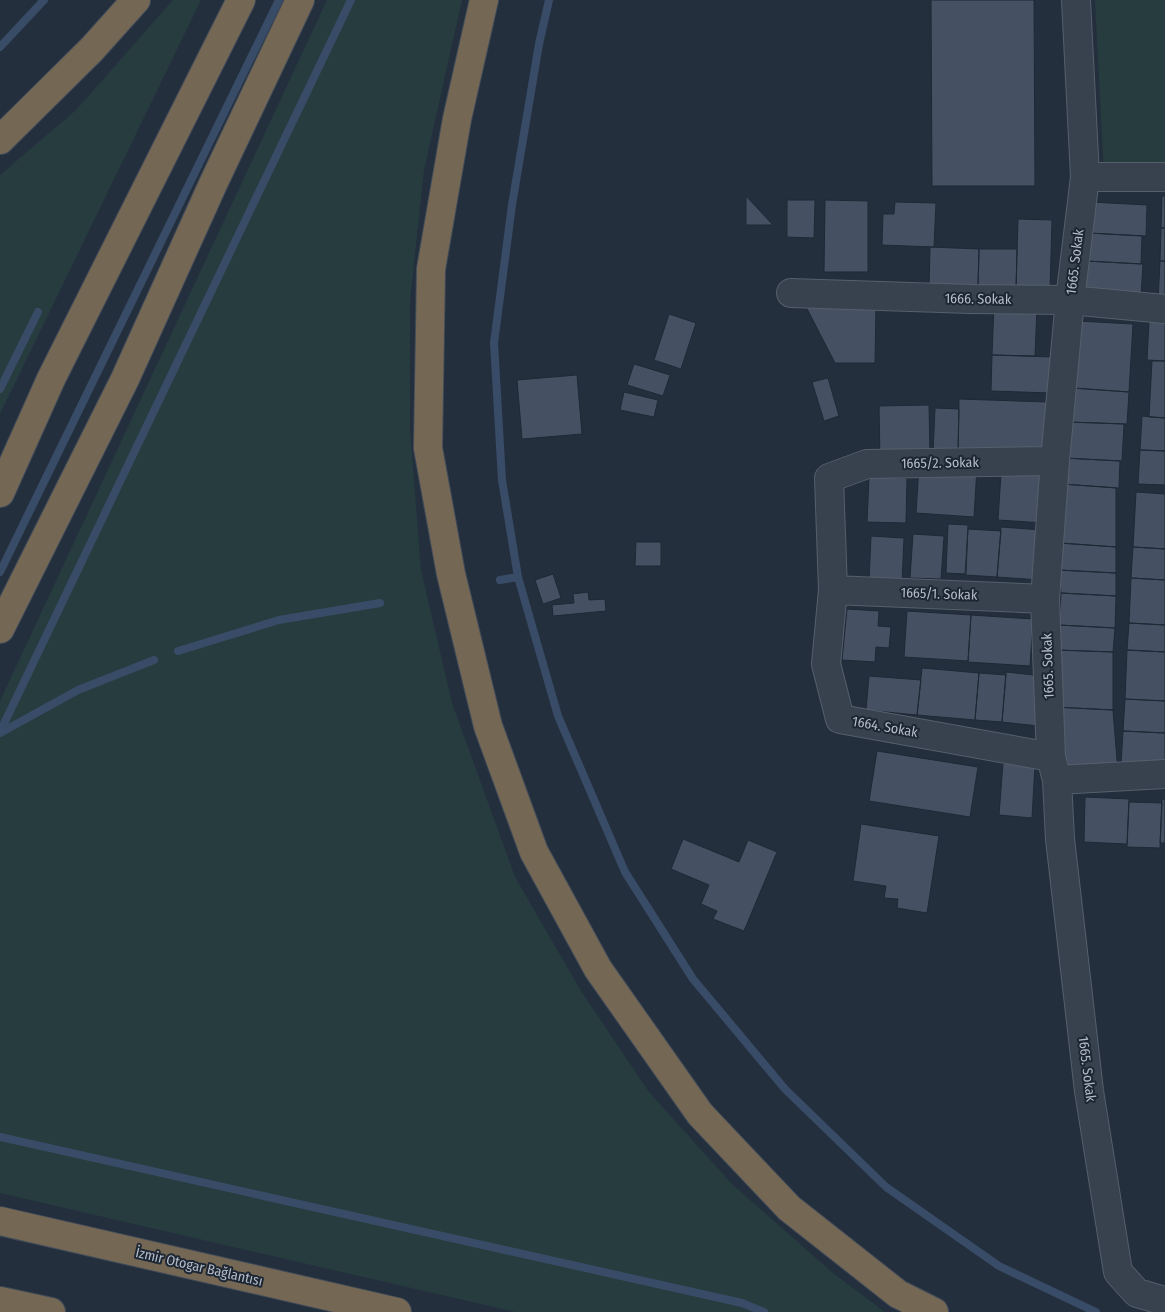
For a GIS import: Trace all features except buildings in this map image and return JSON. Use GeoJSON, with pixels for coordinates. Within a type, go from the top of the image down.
{"type":"FeatureCollection","features":[{"type":"Feature","properties":{"kind":"highway"},"geometry":{"type":"LineString","coordinates":[[0,140],[92,49],[136,0]]}},
{"type":"Feature","properties":{"kind":"highway"},"geometry":{"type":"LineString","coordinates":[[0,493],[51,378],[242,0]]}},
{"type":"Feature","properties":{"kind":"highway"},"geometry":{"type":"LineString","coordinates":[[0,629],[125,380],[213,184],[300,0]]}},
{"type":"Feature","properties":{"kind":"highway"},"geometry":{"type":"LineString","coordinates":[[484,0],[457,119],[431,269],[428,448],[451,574],[488,726],[534,852],[598,969],[700,1114],[789,1208],[898,1294],[934,1312]]}},
{"type":"Feature","properties":{"kind":"highway","name":"İzmir Otogar Bağlantısı"},"geometry":{"type":"LineString","coordinates":[[0,1221],[397,1312]]}},
{"type":"Feature","properties":{"kind":"highway"},"geometry":{"type":"LineString","coordinates":[[0,1301],[51,1312]]}},
{"type":"Feature","properties":{"kind":"street","name":"1665. Sokak"},"geometry":{"type":"LineString","coordinates":[[1076,0],[1086,177],[1070,300],[1055,461],[1045,599],[1054,768],[1060,839],[1088,1081],[1118,1272],[1137,1293],[1165,1300]]}},
{"type":"Feature","properties":{"kind":"street"},"geometry":{"type":"LineString","coordinates":[[1086,177],[1165,177]]}},
{"type":"Feature","properties":{"kind":"street","name":"1666. Sokak"},"geometry":{"type":"LineString","coordinates":[[791,293],[1070,300],[1165,309]]}},
{"type":"Feature","properties":{"kind":"street","name":"1665/2. Sokak"},"geometry":{"type":"LineString","coordinates":[[829,478],[867,464],[1055,461]]}},
{"type":"Feature","properties":{"kind":"street","name":"1664. Sokak"},"geometry":{"type":"LineString","coordinates":[[829,478],[833,590],[826,664],[840,719],[1054,768],[1165,774]]}},
{"type":"Feature","properties":{"kind":"street","name":"1665/1. Sokak"},"geometry":{"type":"LineString","coordinates":[[833,590],[1045,599]]}},
{"type":"Feature","properties":{"kind":"green space"},"geometry":{"type":"Polygon","coordinates":[[[173,0],[201,0],[0,414],[0,175],[76,110],[173,0]]]}},
{"type":"Feature","properties":{"kind":"green space"},"geometry":{"type":"Polygon","coordinates":[[[327,0],[462,0],[424,170],[410,301],[410,430],[421,570],[452,703],[515,877],[581,991],[649,1092],[732,1184],[833,1273],[885,1312],[515,1312],[0,1193],[0,701],[327,0]]]}},
{"type":"Feature","properties":{"kind":"green space"},"geometry":{"type":"Polygon","coordinates":[[[1095,0],[1165,0],[1165,171],[1104,174],[1095,0]]]}},
{"type":"Feature","properties":{"kind":"waterway"},"geometry":{"type":"LineString","coordinates":[[0,47],[44,0]]}},
{"type":"Feature","properties":{"kind":"waterway"},"geometry":{"type":"LineString","coordinates":[[0,572],[279,0]]}},
{"type":"Feature","properties":{"kind":"waterway"},"geometry":{"type":"LineString","coordinates":[[0,732],[351,0]]}},
{"type":"Feature","properties":{"kind":"waterway"},"geometry":{"type":"LineString","coordinates":[[549,0],[539,44],[512,205],[494,343],[502,480],[518,577],[558,716],[625,872],[693,979],[785,1089],[886,1187],[999,1266],[1096,1312]]}},
{"type":"Feature","properties":{"kind":"waterway"},"geometry":{"type":"LineString","coordinates":[[0,389],[38,312]]}},
{"type":"Feature","properties":{"kind":"waterway"},"geometry":{"type":"LineString","coordinates":[[500,580],[518,577]]}},
{"type":"Feature","properties":{"kind":"waterway"},"geometry":{"type":"LineString","coordinates":[[178,651],[279,620],[380,603]]}},
{"type":"Feature","properties":{"kind":"waterway"},"geometry":{"type":"LineString","coordinates":[[0,733],[78,690],[154,660]]}},
{"type":"Feature","properties":{"kind":"waterway"},"geometry":{"type":"LineString","coordinates":[[0,1137],[742,1303],[764,1312]]}}]}
